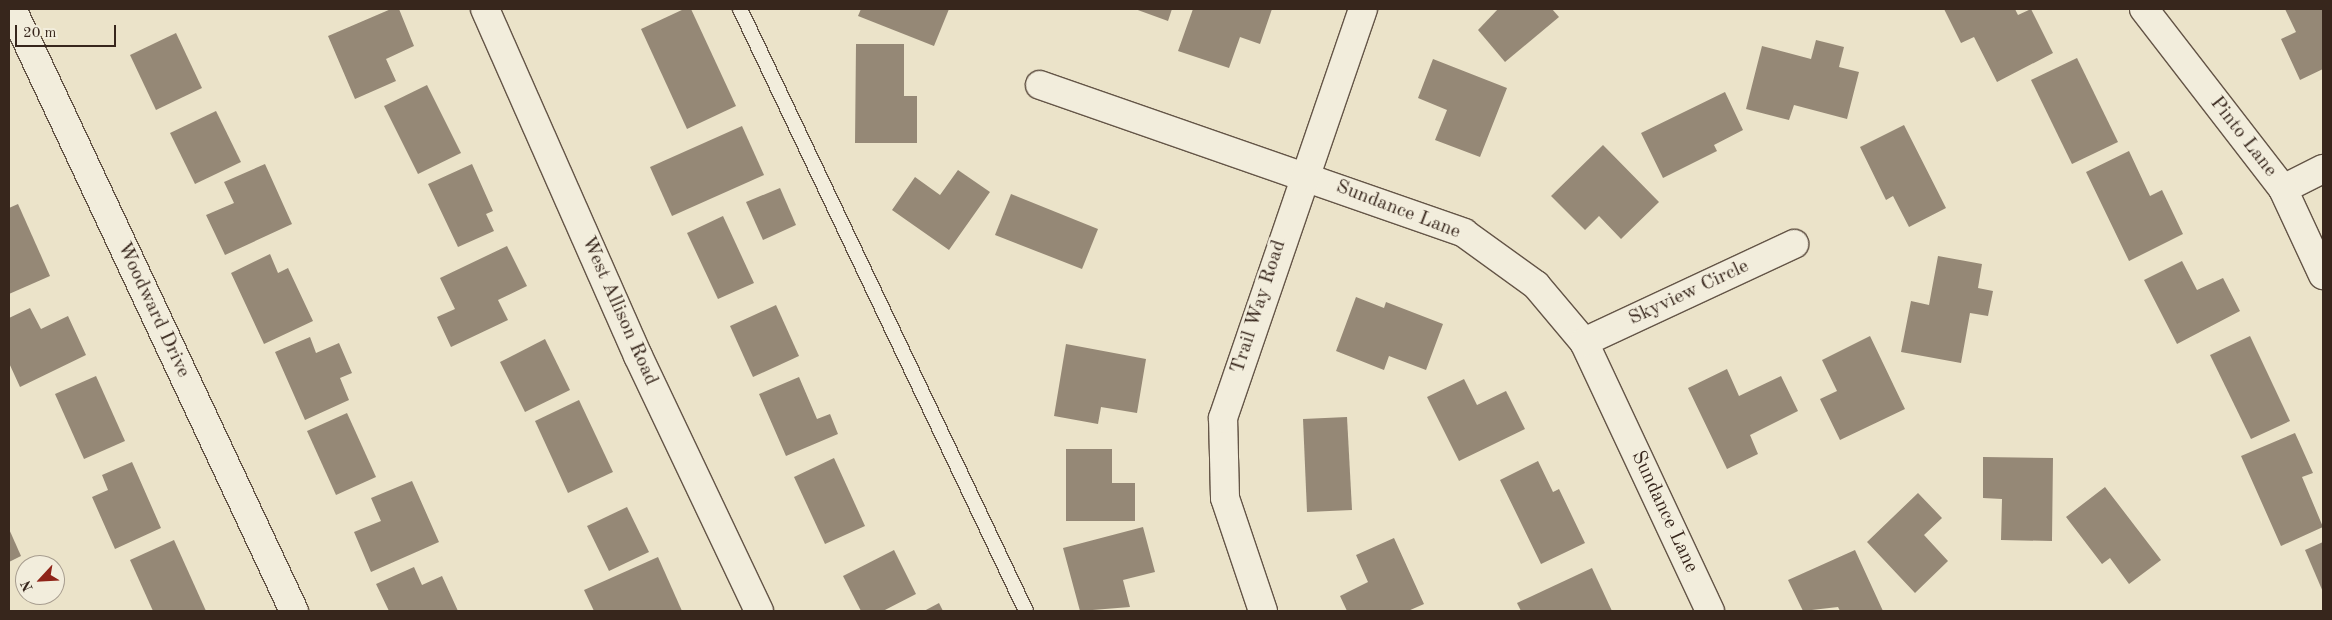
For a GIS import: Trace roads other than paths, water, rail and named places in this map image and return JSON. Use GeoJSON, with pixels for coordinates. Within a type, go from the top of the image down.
{"type":"FeatureCollection","features":[{"type":"Feature","properties":{"kind":"street","name":"Woodward Drive"},"geometry":{"type":"LineString","coordinates":[[12,9],[294,611]]}},
{"type":"Feature","properties":{"kind":"street","name":"West Allison Road"},"geometry":{"type":"LineString","coordinates":[[485,9],[638,356],[759,611]]}},
{"type":"Feature","properties":{"kind":"street","name":"Trail Way Road"},"geometry":{"type":"LineString","coordinates":[[1262,611],[1225,498],[1223,418],[1303,175],[1363,9]]}},
{"type":"Feature","properties":{"kind":"street","name":"Pinto Lane"},"geometry":{"type":"LineString","coordinates":[[2144,9],[2283,189],[2323,275]]}},
{"type":"Feature","properties":{"kind":"street","name":"Sundance Lane"},"geometry":{"type":"LineString","coordinates":[[1040,85],[1303,175],[1464,233],[1536,285],[1584,342],[1710,611]]}},
{"type":"Feature","properties":{"kind":"street"},"geometry":{"type":"LineString","coordinates":[[2283,189],[2323,169]]}},
{"type":"Feature","properties":{"kind":"street","name":"Skyview Circle"},"geometry":{"type":"LineString","coordinates":[[1584,342],[1794,244]]}},
{"type":"Feature","properties":{"kind":"lane"},"geometry":{"type":"LineString","coordinates":[[740,9],[1026,611]]}}]}
